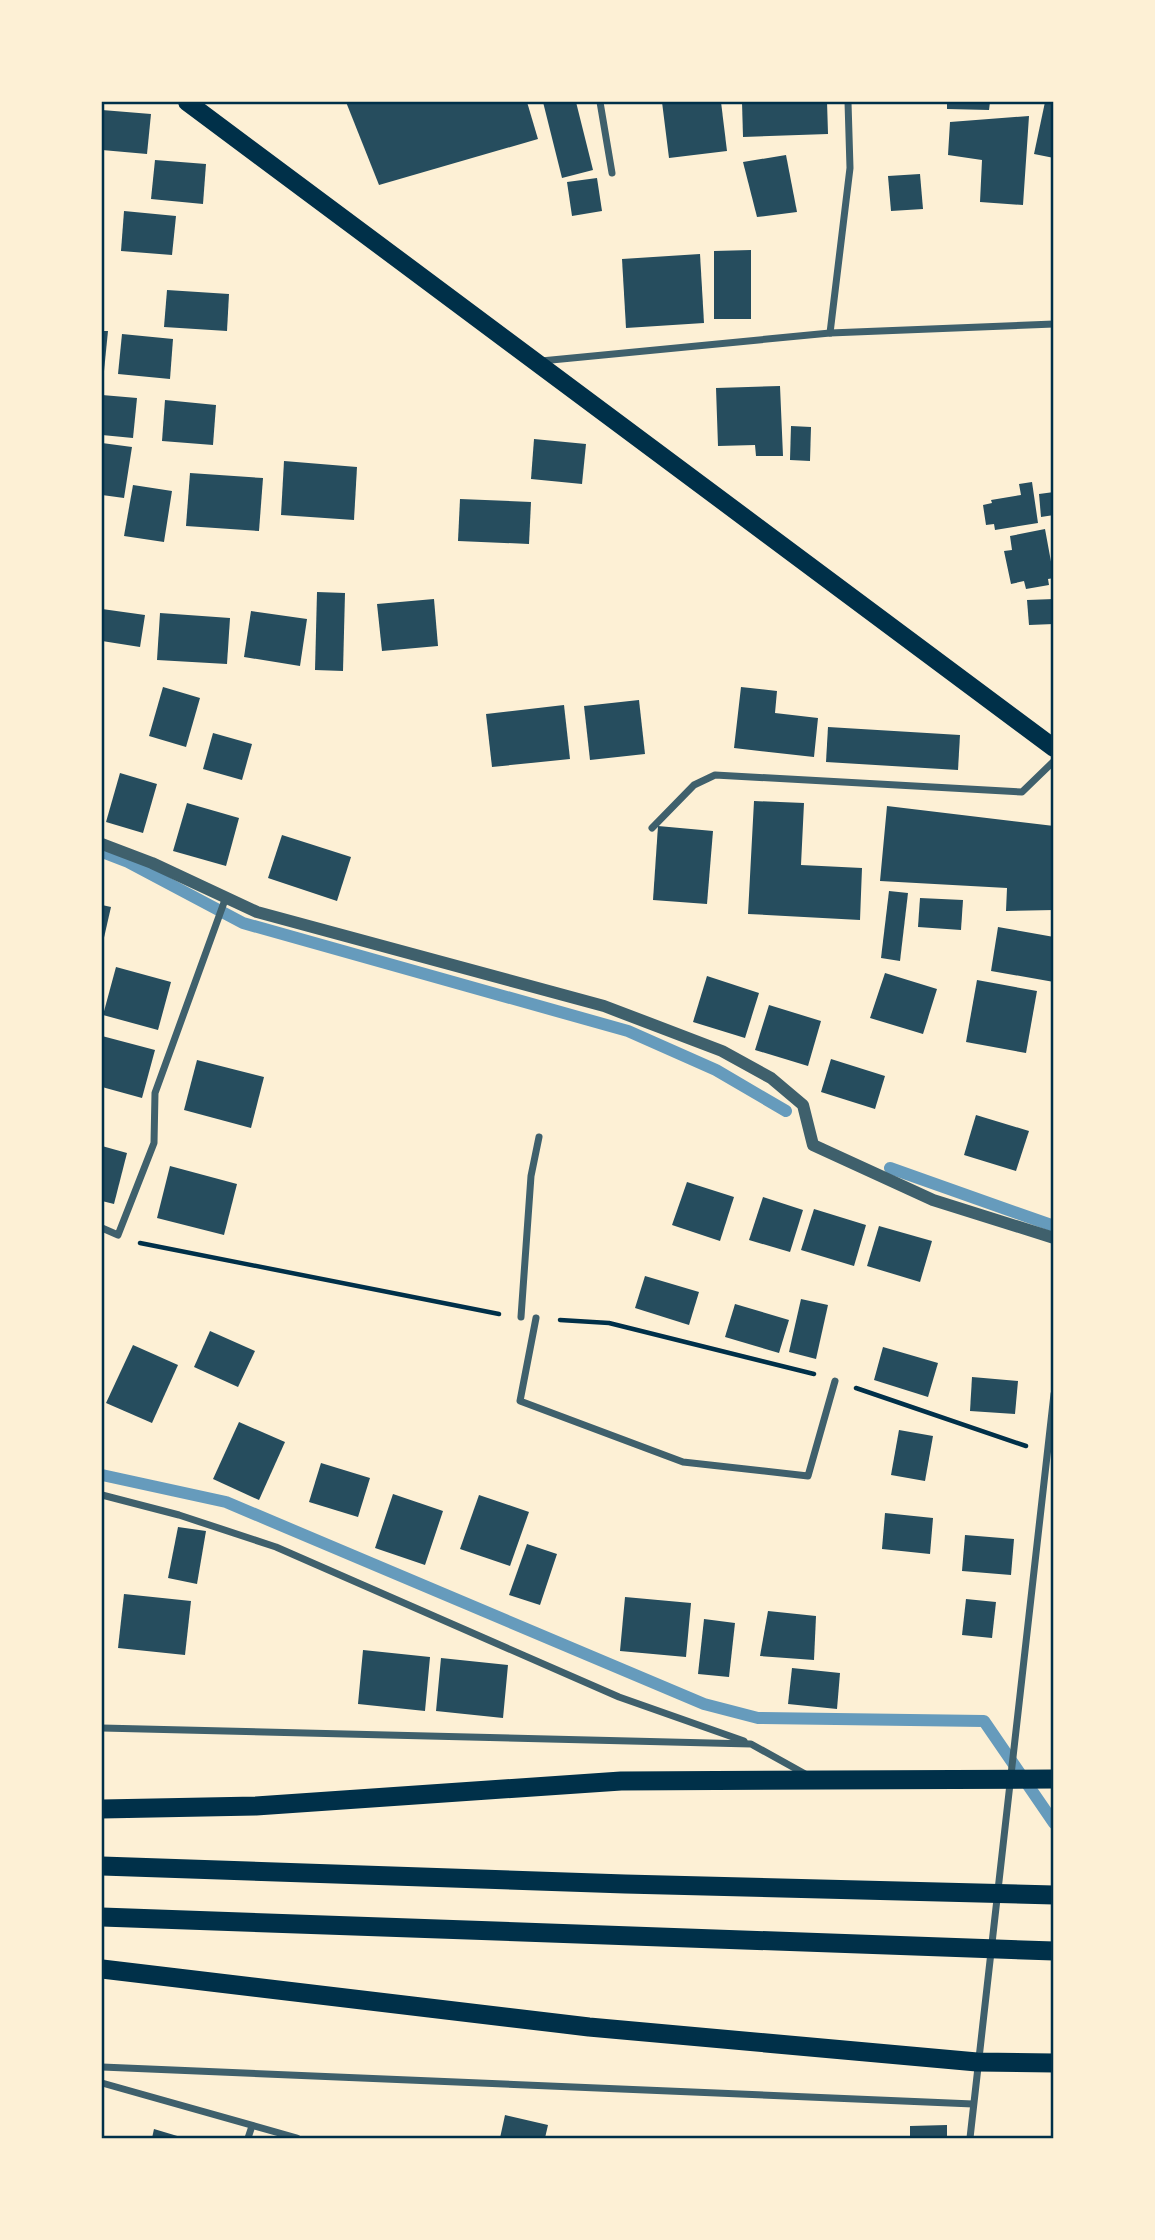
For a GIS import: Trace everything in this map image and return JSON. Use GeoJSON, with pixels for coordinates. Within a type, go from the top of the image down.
{"type":"FeatureCollection","features":[{"type":"Feature","properties":{"kind":"highway"},"geometry":{"type":"LineString","coordinates":[[102,1809],[256,1806],[621,1781],[1054,1779]]}},
{"type":"Feature","properties":{"kind":"highway"},"geometry":{"type":"LineString","coordinates":[[102,1866],[1054,1895]]}},
{"type":"Feature","properties":{"kind":"highway"},"geometry":{"type":"LineString","coordinates":[[102,1917],[1054,1951]]}},
{"type":"Feature","properties":{"kind":"highway"},"geometry":{"type":"LineString","coordinates":[[102,1969],[589,2027],[977,2063],[1054,2063]]}},
{"type":"Feature","properties":{"kind":"main road"},"geometry":{"type":"LineString","coordinates":[[187,102],[1054,748]]}},
{"type":"Feature","properties":{"kind":"street"},"geometry":{"type":"LineString","coordinates":[[600,102],[612,173]]}},
{"type":"Feature","properties":{"kind":"street"},"geometry":{"type":"LineString","coordinates":[[830,333],[850,168],[848,102]]}},
{"type":"Feature","properties":{"kind":"street"},"geometry":{"type":"LineString","coordinates":[[535,361],[830,333],[1054,324]]}},
{"type":"Feature","properties":{"kind":"street"},"geometry":{"type":"LineString","coordinates":[[652,828],[694,785],[715,775],[1022,792],[1054,761]]}},
{"type":"Feature","properties":{"kind":"street"},"geometry":{"type":"LineString","coordinates":[[102,844],[257,912],[604,1006],[722,1051],[771,1078],[803,1105],[813,1145],[933,1200],[1054,1238]]}},
{"type":"Feature","properties":{"kind":"street"},"geometry":{"type":"LineString","coordinates":[[102,1228],[118,1235],[154,1143],[155,1093],[226,897]]}},
{"type":"Feature","properties":{"kind":"street"},"geometry":{"type":"LineString","coordinates":[[521,1317],[531,1176],[539,1137]]}},
{"type":"Feature","properties":{"kind":"street"},"geometry":{"type":"LineString","coordinates":[[536,1318],[520,1401],[683,1462],[808,1476],[835,1381]]}},
{"type":"Feature","properties":{"kind":"street"},"geometry":{"type":"LineString","coordinates":[[970,2138],[1054,1394]]}},
{"type":"Feature","properties":{"kind":"street"},"geometry":{"type":"LineString","coordinates":[[102,1495],[179,1515],[276,1547],[619,1697],[751,1744],[817,1780]]}},
{"type":"Feature","properties":{"kind":"street"},"geometry":{"type":"LineString","coordinates":[[102,1728],[751,1744]]}},
{"type":"Feature","properties":{"kind":"street"},"geometry":{"type":"LineString","coordinates":[[102,2067],[973,2104]]}},
{"type":"Feature","properties":{"kind":"street"},"geometry":{"type":"LineString","coordinates":[[102,2083],[297,2138]]}},
{"type":"Feature","properties":{"kind":"street"},"geometry":{"type":"LineString","coordinates":[[248,2138],[251,2126]]}},
{"type":"Feature","properties":{"kind":"path"},"geometry":{"type":"LineString","coordinates":[[118,1235],[142,1243],[521,1317]]}},
{"type":"Feature","properties":{"kind":"path"},"geometry":{"type":"LineString","coordinates":[[536,1318],[609,1323],[835,1381],[1047,1453]]}},
{"type":"Feature","properties":{"kind":"building"},"geometry":{"type":"Polygon","coordinates":[[[346,102],[527,102],[538,139],[379,185],[346,102]]]}},
{"type":"Feature","properties":{"kind":"building"},"geometry":{"type":"Polygon","coordinates":[[[543,102],[576,102],[593,170],[562,178],[543,102]]]}},
{"type":"Feature","properties":{"kind":"building"},"geometry":{"type":"Polygon","coordinates":[[[662,102],[721,102],[727,151],[669,158],[662,102]]]}},
{"type":"Feature","properties":{"kind":"building"},"geometry":{"type":"Polygon","coordinates":[[[742,102],[827,102],[828,134],[743,137],[742,102]]]}},
{"type":"Feature","properties":{"kind":"building"},"geometry":{"type":"Polygon","coordinates":[[[947,102],[990,102],[989,110],[947,109],[947,102]]]}},
{"type":"Feature","properties":{"kind":"building"},"geometry":{"type":"Polygon","coordinates":[[[1045,102],[1054,102],[1054,158],[1034,154],[1045,102]]]}},
{"type":"Feature","properties":{"kind":"building"},"geometry":{"type":"Polygon","coordinates":[[[102,110],[151,114],[147,154],[102,150],[102,110]]]}},
{"type":"Feature","properties":{"kind":"building"},"geometry":{"type":"Polygon","coordinates":[[[1029,116],[1023,205],[980,202],[982,160],[948,155],[950,122],[1029,116]]]}},
{"type":"Feature","properties":{"kind":"building"},"geometry":{"type":"Polygon","coordinates":[[[786,155],[797,212],[757,217],[743,162],[786,155]]]}},
{"type":"Feature","properties":{"kind":"building"},"geometry":{"type":"Polygon","coordinates":[[[155,160],[206,164],[203,204],[151,199],[155,160]]]}},
{"type":"Feature","properties":{"kind":"building"},"geometry":{"type":"Polygon","coordinates":[[[920,174],[923,209],[891,211],[888,176],[920,174]]]}},
{"type":"Feature","properties":{"kind":"building"},"geometry":{"type":"Polygon","coordinates":[[[597,178],[602,211],[572,216],[567,182],[597,178]]]}},
{"type":"Feature","properties":{"kind":"building"},"geometry":{"type":"Polygon","coordinates":[[[124,211],[176,216],[172,255],[121,251],[124,211]]]}},
{"type":"Feature","properties":{"kind":"building"},"geometry":{"type":"Polygon","coordinates":[[[751,250],[751,319],[714,319],[714,251],[751,250]]]}},
{"type":"Feature","properties":{"kind":"building"},"geometry":{"type":"Polygon","coordinates":[[[700,254],[704,323],[626,328],[622,259],[700,254]]]}},
{"type":"Feature","properties":{"kind":"building"},"geometry":{"type":"Polygon","coordinates":[[[167,290],[229,294],[227,331],[164,327],[167,290]]]}},
{"type":"Feature","properties":{"kind":"building"},"geometry":{"type":"Polygon","coordinates":[[[102,331],[108,331],[104,371],[102,371],[102,331]]]}},
{"type":"Feature","properties":{"kind":"building"},"geometry":{"type":"Polygon","coordinates":[[[122,334],[173,339],[170,379],[118,374],[122,334]]]}},
{"type":"Feature","properties":{"kind":"building"},"geometry":{"type":"Polygon","coordinates":[[[780,386],[783,456],[756,456],[755,445],[718,446],[716,388],[780,386]]]}},
{"type":"Feature","properties":{"kind":"building"},"geometry":{"type":"Polygon","coordinates":[[[102,395],[137,398],[133,438],[102,435],[102,395]]]}},
{"type":"Feature","properties":{"kind":"building"},"geometry":{"type":"Polygon","coordinates":[[[165,400],[216,405],[213,445],[162,441],[165,400]]]}},
{"type":"Feature","properties":{"kind":"building"},"geometry":{"type":"Polygon","coordinates":[[[791,426],[811,427],[810,461],[790,460],[791,426]]]}},
{"type":"Feature","properties":{"kind":"building"},"geometry":{"type":"Polygon","coordinates":[[[534,439],[586,444],[582,484],[531,479],[534,439]]]}},
{"type":"Feature","properties":{"kind":"building"},"geometry":{"type":"Polygon","coordinates":[[[102,443],[132,447],[124,498],[102,495],[102,443]]]}},
{"type":"Feature","properties":{"kind":"building"},"geometry":{"type":"Polygon","coordinates":[[[284,461],[357,467],[354,520],[281,515],[284,461]]]}},
{"type":"Feature","properties":{"kind":"building"},"geometry":{"type":"Polygon","coordinates":[[[190,473],[263,478],[259,531],[186,526],[190,473]]]}},
{"type":"Feature","properties":{"kind":"building"},"geometry":{"type":"Polygon","coordinates":[[[1032,482],[1038,523],[995,530],[994,524],[986,525],[983,505],[992,503],[991,500],[1021,495],[1019,484],[1032,482]]]}},
{"type":"Feature","properties":{"kind":"building"},"geometry":{"type":"Polygon","coordinates":[[[133,485],[172,491],[164,542],[124,536],[133,485]]]}},
{"type":"Feature","properties":{"kind":"building"},"geometry":{"type":"Polygon","coordinates":[[[1054,492],[1054,515],[1041,517],[1039,494],[1054,492]]]}},
{"type":"Feature","properties":{"kind":"building"},"geometry":{"type":"Polygon","coordinates":[[[460,499],[531,502],[529,544],[458,541],[460,499]]]}},
{"type":"Feature","properties":{"kind":"building"},"geometry":{"type":"Polygon","coordinates":[[[1045,529],[1054,578],[1048,579],[1049,585],[1026,589],[1024,581],[1011,584],[1004,551],[1012,550],[1010,536],[1045,529]]]}},
{"type":"Feature","properties":{"kind":"building"},"geometry":{"type":"Polygon","coordinates":[[[317,592],[345,593],[343,671],[315,670],[317,592]]]}},
{"type":"Feature","properties":{"kind":"building"},"geometry":{"type":"Polygon","coordinates":[[[434,599],[438,646],[382,651],[377,604],[434,599]]]}},
{"type":"Feature","properties":{"kind":"building"},"geometry":{"type":"Polygon","coordinates":[[[1054,599],[1054,624],[1029,625],[1027,600],[1054,599]]]}},
{"type":"Feature","properties":{"kind":"building"},"geometry":{"type":"Polygon","coordinates":[[[102,609],[145,615],[140,647],[102,641],[102,609]]]}},
{"type":"Feature","properties":{"kind":"building"},"geometry":{"type":"Polygon","coordinates":[[[251,611],[307,619],[300,666],[244,657],[251,611]]]}},
{"type":"Feature","properties":{"kind":"building"},"geometry":{"type":"Polygon","coordinates":[[[160,613],[230,618],[227,664],[157,660],[160,613]]]}},
{"type":"Feature","properties":{"kind":"building"},"geometry":{"type":"Polygon","coordinates":[[[163,687],[200,698],[186,747],[149,736],[163,687]]]}},
{"type":"Feature","properties":{"kind":"building"},"geometry":{"type":"Polygon","coordinates":[[[741,687],[777,691],[775,713],[818,718],[814,757],[734,748],[741,687]]]}},
{"type":"Feature","properties":{"kind":"building"},"geometry":{"type":"Polygon","coordinates":[[[639,700],[645,754],[590,760],[584,706],[639,700]]]}},
{"type":"Feature","properties":{"kind":"building"},"geometry":{"type":"Polygon","coordinates":[[[564,705],[570,759],[492,767],[486,714],[564,705]]]}},
{"type":"Feature","properties":{"kind":"building"},"geometry":{"type":"Polygon","coordinates":[[[828,727],[960,735],[958,770],[826,762],[828,727]]]}},
{"type":"Feature","properties":{"kind":"building"},"geometry":{"type":"Polygon","coordinates":[[[213,733],[252,744],[242,780],[203,769],[213,733]]]}},
{"type":"Feature","properties":{"kind":"building"},"geometry":{"type":"Polygon","coordinates":[[[120,773],[157,784],[143,833],[106,822],[120,773]]]}},
{"type":"Feature","properties":{"kind":"building"},"geometry":{"type":"Polygon","coordinates":[[[754,801],[804,803],[801,865],[862,868],[860,920],[748,914],[754,801]]]}},
{"type":"Feature","properties":{"kind":"building"},"geometry":{"type":"Polygon","coordinates":[[[187,803],[239,818],[226,866],[173,851],[187,803]]]}},
{"type":"Feature","properties":{"kind":"building"},"geometry":{"type":"Polygon","coordinates":[[[887,806],[1054,826],[1054,910],[1006,911],[1007,888],[880,881],[887,806]]]}},
{"type":"Feature","properties":{"kind":"building"},"geometry":{"type":"Polygon","coordinates":[[[658,826],[713,831],[707,904],[653,900],[658,826]]]}},
{"type":"Feature","properties":{"kind":"building"},"geometry":{"type":"Polygon","coordinates":[[[282,835],[351,857],[337,901],[268,878],[282,835]]]}},
{"type":"Feature","properties":{"kind":"building"},"geometry":{"type":"Polygon","coordinates":[[[889,891],[908,893],[900,961],[881,958],[889,891]]]}},
{"type":"Feature","properties":{"kind":"building"},"geometry":{"type":"Polygon","coordinates":[[[920,898],[963,900],[961,930],[918,927],[920,898]]]}},
{"type":"Feature","properties":{"kind":"building"},"geometry":{"type":"Polygon","coordinates":[[[102,905],[111,907],[103,942],[102,942],[102,905]]]}},
{"type":"Feature","properties":{"kind":"building"},"geometry":{"type":"Polygon","coordinates":[[[998,927],[1054,937],[1054,982],[991,971],[998,927]]]}},
{"type":"Feature","properties":{"kind":"building"},"geometry":{"type":"Polygon","coordinates":[[[116,967],[171,982],[158,1030],[103,1015],[116,967]]]}},
{"type":"Feature","properties":{"kind":"building"},"geometry":{"type":"Polygon","coordinates":[[[885,973],[937,989],[923,1034],[870,1018],[885,973]]]}},
{"type":"Feature","properties":{"kind":"building"},"geometry":{"type":"Polygon","coordinates":[[[707,976],[759,993],[745,1038],[693,1022],[707,976]]]}},
{"type":"Feature","properties":{"kind":"building"},"geometry":{"type":"Polygon","coordinates":[[[977,980],[1037,991],[1026,1053],[966,1042],[977,980]]]}},
{"type":"Feature","properties":{"kind":"building"},"geometry":{"type":"Polygon","coordinates":[[[769,1005],[821,1021],[808,1066],[755,1050],[769,1005]]]}},
{"type":"Feature","properties":{"kind":"building"},"geometry":{"type":"Polygon","coordinates":[[[102,1036],[155,1050],[142,1098],[102,1087],[102,1036]]]}},
{"type":"Feature","properties":{"kind":"building"},"geometry":{"type":"Polygon","coordinates":[[[831,1059],[885,1076],[875,1109],[821,1092],[831,1059]]]}},
{"type":"Feature","properties":{"kind":"building"},"geometry":{"type":"Polygon","coordinates":[[[197,1060],[264,1077],[251,1128],[184,1110],[197,1060]]]}},
{"type":"Feature","properties":{"kind":"building"},"geometry":{"type":"Polygon","coordinates":[[[976,1115],[1029,1131],[1016,1171],[964,1155],[976,1115]]]}},
{"type":"Feature","properties":{"kind":"building"},"geometry":{"type":"Polygon","coordinates":[[[102,1146],[127,1153],[114,1204],[102,1201],[102,1146]]]}},
{"type":"Feature","properties":{"kind":"building"},"geometry":{"type":"Polygon","coordinates":[[[170,1166],[237,1184],[224,1235],[157,1218],[170,1166]]]}},
{"type":"Feature","properties":{"kind":"building"},"geometry":{"type":"Polygon","coordinates":[[[687,1182],[734,1197],[720,1241],[672,1225],[687,1182]]]}},
{"type":"Feature","properties":{"kind":"building"},"geometry":{"type":"Polygon","coordinates":[[[763,1197],[803,1210],[790,1252],[749,1240],[763,1197]]]}},
{"type":"Feature","properties":{"kind":"building"},"geometry":{"type":"Polygon","coordinates":[[[814,1209],[866,1225],[854,1266],[801,1250],[814,1209]]]}},
{"type":"Feature","properties":{"kind":"building"},"geometry":{"type":"Polygon","coordinates":[[[879,1226],[932,1241],[920,1282],[867,1266],[879,1226]]]}},
{"type":"Feature","properties":{"kind":"building"},"geometry":{"type":"Polygon","coordinates":[[[645,1276],[699,1292],[689,1325],[635,1308],[645,1276]]]}},
{"type":"Feature","properties":{"kind":"building"},"geometry":{"type":"Polygon","coordinates":[[[801,1299],[828,1305],[816,1359],[789,1352],[801,1299]]]}},
{"type":"Feature","properties":{"kind":"building"},"geometry":{"type":"Polygon","coordinates":[[[735,1304],[789,1320],[779,1353],[725,1337],[735,1304]]]}},
{"type":"Feature","properties":{"kind":"building"},"geometry":{"type":"Polygon","coordinates":[[[210,1331],[255,1351],[238,1387],[194,1367],[210,1331]]]}},
{"type":"Feature","properties":{"kind":"building"},"geometry":{"type":"Polygon","coordinates":[[[133,1345],[178,1365],[152,1423],[106,1403],[133,1345]]]}},
{"type":"Feature","properties":{"kind":"building"},"geometry":{"type":"Polygon","coordinates":[[[883,1347],[938,1363],[928,1397],[874,1380],[883,1347]]]}},
{"type":"Feature","properties":{"kind":"building"},"geometry":{"type":"Polygon","coordinates":[[[972,1377],[1018,1381],[1015,1414],[970,1411],[972,1377]]]}},
{"type":"Feature","properties":{"kind":"building"},"geometry":{"type":"Polygon","coordinates":[[[239,1422],[285,1442],[259,1500],[213,1479],[239,1422]]]}},
{"type":"Feature","properties":{"kind":"building"},"geometry":{"type":"Polygon","coordinates":[[[899,1430],[933,1436],[925,1481],[891,1475],[899,1430]]]}},
{"type":"Feature","properties":{"kind":"building"},"geometry":{"type":"Polygon","coordinates":[[[321,1463],[370,1478],[358,1517],[309,1502],[321,1463]]]}},
{"type":"Feature","properties":{"kind":"building"},"geometry":{"type":"Polygon","coordinates":[[[393,1494],[443,1511],[425,1565],[375,1548],[393,1494]]]}},
{"type":"Feature","properties":{"kind":"building"},"geometry":{"type":"Polygon","coordinates":[[[479,1495],[529,1512],[510,1566],[460,1549],[479,1495]]]}},
{"type":"Feature","properties":{"kind":"building"},"geometry":{"type":"Polygon","coordinates":[[[885,1513],[933,1518],[930,1554],[882,1549],[885,1513]]]}},
{"type":"Feature","properties":{"kind":"building"},"geometry":{"type":"Polygon","coordinates":[[[178,1527],[206,1531],[197,1584],[168,1578],[178,1527]]]}},
{"type":"Feature","properties":{"kind":"building"},"geometry":{"type":"Polygon","coordinates":[[[965,1535],[1014,1539],[1011,1575],[962,1571],[965,1535]]]}},
{"type":"Feature","properties":{"kind":"building"},"geometry":{"type":"Polygon","coordinates":[[[527,1544],[557,1554],[540,1605],[509,1595],[527,1544]]]}},
{"type":"Feature","properties":{"kind":"building"},"geometry":{"type":"Polygon","coordinates":[[[124,1594],[191,1601],[185,1655],[118,1648],[124,1594]]]}},
{"type":"Feature","properties":{"kind":"building"},"geometry":{"type":"Polygon","coordinates":[[[625,1597],[691,1603],[686,1657],[620,1651],[625,1597]]]}},
{"type":"Feature","properties":{"kind":"building"},"geometry":{"type":"Polygon","coordinates":[[[966,1599],[996,1602],[992,1638],[962,1635],[966,1599]]]}},
{"type":"Feature","properties":{"kind":"building"},"geometry":{"type":"Polygon","coordinates":[[[768,1611],[816,1616],[814,1660],[760,1656],[768,1611]]]}},
{"type":"Feature","properties":{"kind":"building"},"geometry":{"type":"Polygon","coordinates":[[[704,1619],[735,1623],[729,1677],[698,1674],[704,1619]]]}},
{"type":"Feature","properties":{"kind":"building"},"geometry":{"type":"Polygon","coordinates":[[[363,1650],[430,1657],[425,1711],[358,1704],[363,1650]]]}},
{"type":"Feature","properties":{"kind":"building"},"geometry":{"type":"Polygon","coordinates":[[[441,1658],[508,1665],[503,1718],[436,1711],[441,1658]]]}},
{"type":"Feature","properties":{"kind":"building"},"geometry":{"type":"Polygon","coordinates":[[[792,1668],[840,1673],[837,1709],[788,1704],[792,1668]]]}},
{"type":"Feature","properties":{"kind":"building"},"geometry":{"type":"Polygon","coordinates":[[[505,2115],[548,2125],[545,2138],[500,2138],[505,2115]]]}},
{"type":"Feature","properties":{"kind":"building"},"geometry":{"type":"Polygon","coordinates":[[[947,2125],[947,2138],[910,2138],[910,2126],[947,2125]]]}},
{"type":"Feature","properties":{"kind":"building"},"geometry":{"type":"Polygon","coordinates":[[[154,2129],[184,2138],[152,2138],[154,2129]]]}},
{"type":"Feature","properties":{"kind":"waterway"},"geometry":{"type":"LineString","coordinates":[[102,852],[128,862],[243,923],[628,1031],[716,1070],[786,1111]]}},
{"type":"Feature","properties":{"kind":"waterway"},"geometry":{"type":"LineString","coordinates":[[890,1168],[1054,1226]]}},
{"type":"Feature","properties":{"kind":"waterway"},"geometry":{"type":"LineString","coordinates":[[102,1475],[226,1502],[704,1704],[758,1718],[984,1721],[1054,1823]]}}]}
